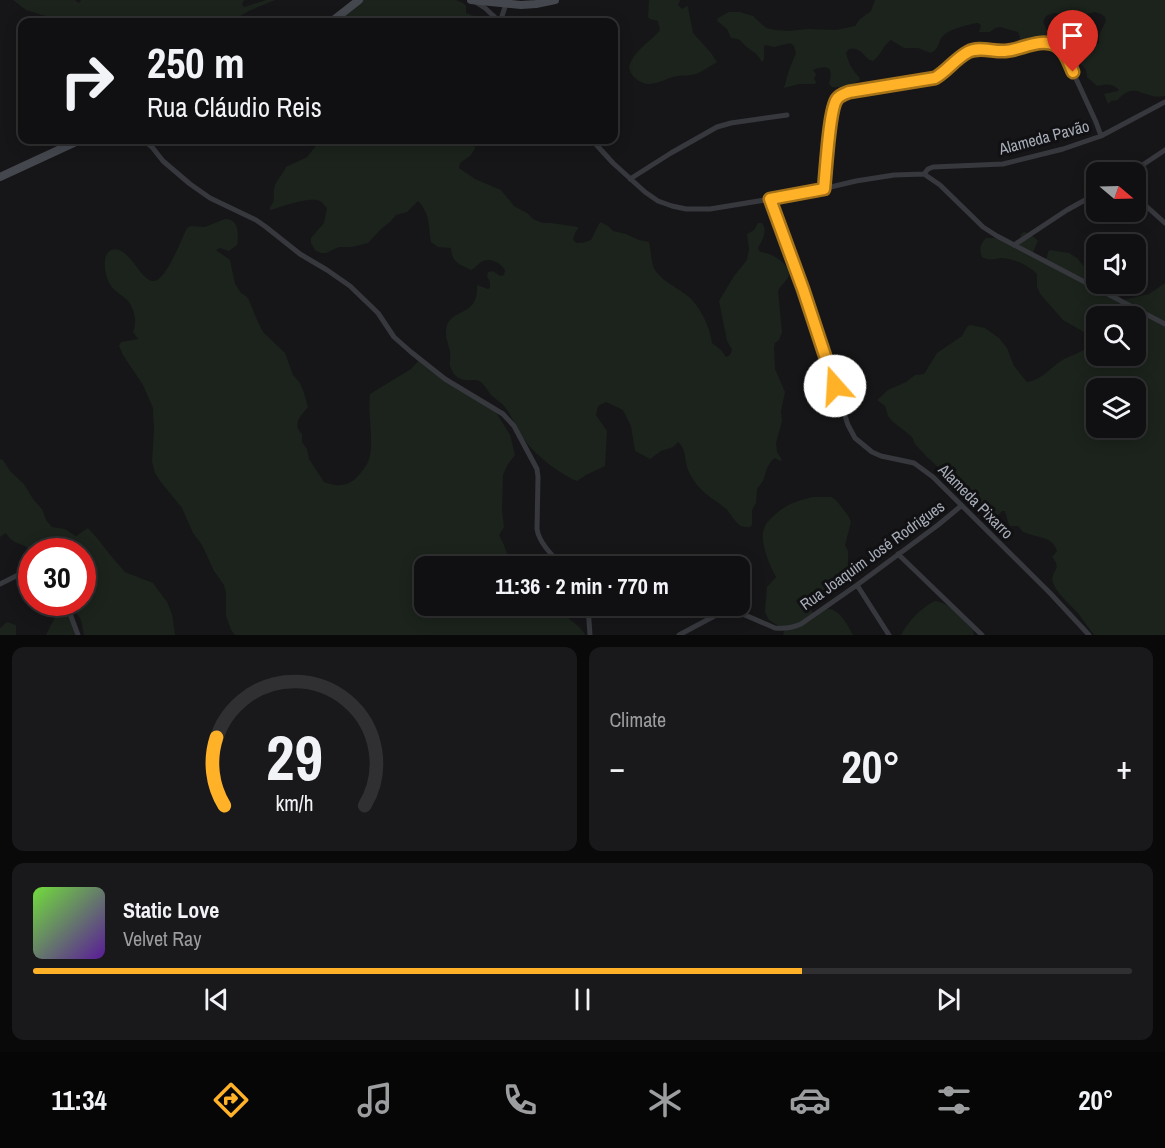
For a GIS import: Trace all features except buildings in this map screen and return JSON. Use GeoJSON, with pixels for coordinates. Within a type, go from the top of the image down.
{"type":"FeatureCollection","features":[{"type":"Feature","properties":{"kind":"street"},"geometry":{"type":"LineString","coordinates":[[336,18],[359,0]]}},
{"type":"Feature","properties":{"kind":"street"},"geometry":{"type":"LineString","coordinates":[[472,0],[506,4],[536,4],[555,0]]}},
{"type":"Feature","properties":{"kind":"street"},"geometry":{"type":"LineString","coordinates":[[472,0],[496,18]]}},
{"type":"Feature","properties":{"kind":"street"},"geometry":{"type":"LineString","coordinates":[[501,18],[506,4]]}},
{"type":"Feature","properties":{"kind":"street"},"geometry":{"type":"LineString","coordinates":[[824,189],[833,107],[836,100],[849,92],[935,78],[967,52],[973,50],[1004,51],[1040,43],[1058,46],[1066,57],[1101,136]]}},
{"type":"Feature","properties":{"kind":"street","name":"Alameda Pavão"},"geometry":{"type":"LineString","coordinates":[[596,144],[630,179],[658,201],[686,209],[710,209],[824,189],[856,181],[894,175],[924,174],[933,167],[1003,164],[1063,149],[1101,136],[1165,102]]}},
{"type":"Feature","properties":{"kind":"street"},"geometry":{"type":"LineString","coordinates":[[630,179],[717,127],[787,115]]}},
{"type":"Feature","properties":{"kind":"street"},"geometry":{"type":"LineString","coordinates":[[0,177],[71,144]]}},
{"type":"Feature","properties":{"kind":"street"},"geometry":{"type":"LineString","coordinates":[[149,144],[190,184],[210,198],[266,226],[300,254],[351,286],[378,313],[394,337],[411,352],[446,378],[509,418],[537,469],[538,535],[554,556]]}},
{"type":"Feature","properties":{"kind":"street"},"geometry":{"type":"LineString","coordinates":[[1146,163],[1165,150]]}},
{"type":"Feature","properties":{"kind":"street"},"geometry":{"type":"LineString","coordinates":[[924,174],[940,185],[983,227],[1165,324]]}},
{"type":"Feature","properties":{"kind":"street","name":"Alameda Pixarro"},"geometry":{"type":"LineString","coordinates":[[770,199],[803,289],[848,425],[855,438],[872,452],[905,460],[921,467],[933,477],[1089,635]]}},
{"type":"Feature","properties":{"kind":"street"},"geometry":{"type":"LineString","coordinates":[[1014,245],[1086,200]]}},
{"type":"Feature","properties":{"kind":"street"},"geometry":{"type":"LineString","coordinates":[[1146,206],[1165,223]]}},
{"type":"Feature","properties":{"kind":"street","name":"Rua Joaquim José Rodrigues"},"geometry":{"type":"LineString","coordinates":[[680,635],[731,609],[767,626],[782,629],[801,624],[857,585],[961,506]]}},
{"type":"Feature","properties":{"kind":"street"},"geometry":{"type":"LineString","coordinates":[[898,554],[982,635]]}},
{"type":"Feature","properties":{"kind":"street"},"geometry":{"type":"LineString","coordinates":[[0,584],[18,575]]}},
{"type":"Feature","properties":{"kind":"street"},"geometry":{"type":"LineString","coordinates":[[857,585],[889,635]]}},
{"type":"Feature","properties":{"kind":"street"},"geometry":{"type":"LineString","coordinates":[[71,616],[78,635]]}},
{"type":"Feature","properties":{"kind":"street"},"geometry":{"type":"LineString","coordinates":[[589,616],[590,635]]}},
{"type":"Feature","properties":{"kind":"shaded area"},"geometry":{"type":"Polygon","coordinates":[[[13,0],[75,0],[79,3],[81,0],[244,0],[242,4],[244,7],[266,0],[275,0],[236,18],[52,18],[26,10],[13,0]]]}},
{"type":"Feature","properties":{"kind":"shaded area"},"geometry":{"type":"Polygon","coordinates":[[[357,0],[456,0],[466,6],[466,13],[479,18],[338,18],[357,0]]]}},
{"type":"Feature","properties":{"kind":"shaded area"},"geometry":{"type":"Polygon","coordinates":[[[649,0],[680,0],[678,5],[682,9],[687,6],[693,33],[717,62],[696,74],[677,76],[650,84],[645,84],[634,77],[630,69],[631,61],[660,30],[658,21],[648,17],[649,0]]]}},
{"type":"Feature","properties":{"kind":"shaded area"},"geometry":{"type":"Polygon","coordinates":[[[875,0],[1165,0],[1165,96],[1151,96],[1130,91],[1108,104],[1104,94],[1119,90],[1109,85],[1097,86],[1087,77],[1086,70],[1081,64],[1084,52],[1099,43],[1099,35],[1106,21],[1105,17],[1095,12],[1081,15],[1054,13],[1046,16],[1043,22],[1051,35],[1035,49],[1018,44],[1020,37],[1018,32],[1000,27],[990,32],[979,32],[981,25],[978,23],[948,32],[940,39],[936,49],[931,53],[918,48],[904,48],[891,40],[873,61],[861,51],[849,49],[846,53],[847,57],[860,78],[859,81],[835,87],[829,84],[830,71],[823,67],[813,70],[816,74],[815,84],[799,84],[784,88],[796,53],[794,46],[790,43],[774,47],[765,45],[762,62],[741,41],[731,38],[727,29],[717,21],[729,12],[740,12],[753,16],[766,28],[776,30],[836,30],[855,26],[871,11],[875,0]]]}},
{"type":"Feature","properties":{"kind":"shaded area"},"geometry":{"type":"Polygon","coordinates":[[[317,144],[474,144],[475,149],[460,163],[459,168],[475,179],[501,190],[514,206],[533,219],[543,223],[578,227],[573,239],[576,243],[591,240],[601,222],[613,231],[649,242],[655,270],[695,303],[709,330],[712,343],[726,357],[732,350],[727,341],[719,301],[747,260],[749,249],[747,234],[754,230],[758,223],[762,223],[764,233],[758,248],[760,252],[783,262],[789,275],[778,291],[782,332],[774,347],[775,369],[785,392],[781,411],[782,421],[776,443],[777,452],[782,460],[775,458],[772,460],[757,489],[756,503],[752,510],[752,525],[746,527],[739,524],[725,508],[701,489],[687,468],[683,448],[678,442],[650,459],[635,451],[631,426],[623,410],[606,402],[598,406],[596,415],[607,431],[605,466],[577,481],[543,459],[526,442],[505,407],[480,381],[458,378],[450,366],[446,333],[448,323],[473,303],[477,285],[490,288],[488,272],[493,271],[500,276],[504,275],[505,270],[496,262],[486,260],[471,270],[457,262],[451,248],[438,247],[431,242],[427,216],[418,201],[407,212],[396,215],[368,243],[339,247],[326,253],[315,250],[311,238],[324,223],[327,208],[321,202],[303,201],[270,210],[274,200],[275,186],[286,167],[307,157],[317,144]]]}},
{"type":"Feature","properties":{"kind":"shaded area"},"geometry":{"type":"Polygon","coordinates":[[[225,219],[230,219],[235,224],[238,232],[237,245],[229,251],[220,248],[216,250],[230,260],[235,284],[249,300],[263,332],[285,353],[293,375],[300,383],[308,407],[297,424],[309,459],[324,482],[333,485],[346,484],[354,480],[364,468],[370,457],[371,449],[370,394],[411,369],[419,360],[496,412],[510,435],[515,455],[503,475],[504,527],[499,535],[508,556],[414,556],[414,616],[566,616],[585,635],[235,635],[226,615],[224,585],[193,533],[182,508],[155,473],[152,461],[153,408],[143,385],[119,346],[121,342],[138,339],[133,332],[134,315],[129,302],[109,283],[105,266],[108,253],[117,249],[128,256],[147,279],[158,280],[168,268],[187,228],[205,227],[225,219]]]}},
{"type":"Feature","properties":{"kind":"shaded area"},"geometry":{"type":"Polygon","coordinates":[[[1028,233],[1038,241],[1033,252],[1034,256],[1046,261],[1050,250],[1069,253],[1077,258],[1086,269],[1086,294],[1119,294],[1123,300],[1149,294],[1165,283],[1165,635],[1094,635],[1053,583],[1053,575],[1057,568],[1052,557],[1057,551],[1055,546],[1044,538],[1025,533],[1018,526],[1010,526],[1005,511],[992,516],[950,489],[938,467],[915,444],[912,437],[892,421],[885,406],[877,400],[888,390],[915,375],[924,374],[937,353],[962,336],[970,325],[985,328],[999,338],[1007,348],[1014,366],[1027,382],[1042,376],[1064,359],[1086,349],[1086,366],[1146,366],[1146,306],[1086,306],[1086,333],[1063,320],[1041,295],[1037,287],[1037,274],[1034,271],[1011,259],[982,257],[981,247],[986,238],[1017,245],[1021,234],[1028,233]]]}},
{"type":"Feature","properties":{"kind":"shaded area"},"geometry":{"type":"Polygon","coordinates":[[[0,459],[24,484],[52,527],[65,529],[76,536],[88,528],[125,572],[153,583],[167,602],[172,614],[175,635],[84,635],[78,616],[96,616],[96,538],[18,538],[18,543],[6,533],[0,537],[0,459]]]}},
{"type":"Feature","properties":{"kind":"shaded area"},"geometry":{"type":"Polygon","coordinates":[[[813,497],[831,497],[849,517],[851,522],[845,545],[848,551],[848,561],[853,566],[835,586],[818,597],[811,610],[813,613],[826,609],[836,612],[853,635],[783,635],[784,631],[769,620],[765,612],[767,587],[776,577],[764,545],[765,526],[786,506],[813,497]]]}},
{"type":"Feature","properties":{"kind":"shaded area"},"geometry":{"type":"Polygon","coordinates":[[[935,601],[941,602],[956,612],[973,630],[974,635],[901,635],[916,615],[935,601]]]}},
{"type":"Feature","properties":{"kind":"shaded area"},"geometry":{"type":"Polygon","coordinates":[[[56,616],[70,616],[79,635],[46,635],[56,616]]]}},
{"type":"Feature","properties":{"kind":"shaded area"},"geometry":{"type":"Polygon","coordinates":[[[7,622],[16,625],[16,635],[0,635],[0,628],[7,622]]]}},
{"type":"Feature","properties":{"kind":"route"},"geometry":{"type":"LineString","coordinates":[[835,386],[770,199],[824,189],[833,107],[836,100],[849,92],[935,78],[967,52],[977,49],[1004,51],[1040,43],[1052,44],[1062,50],[1073,72]]}}]}
